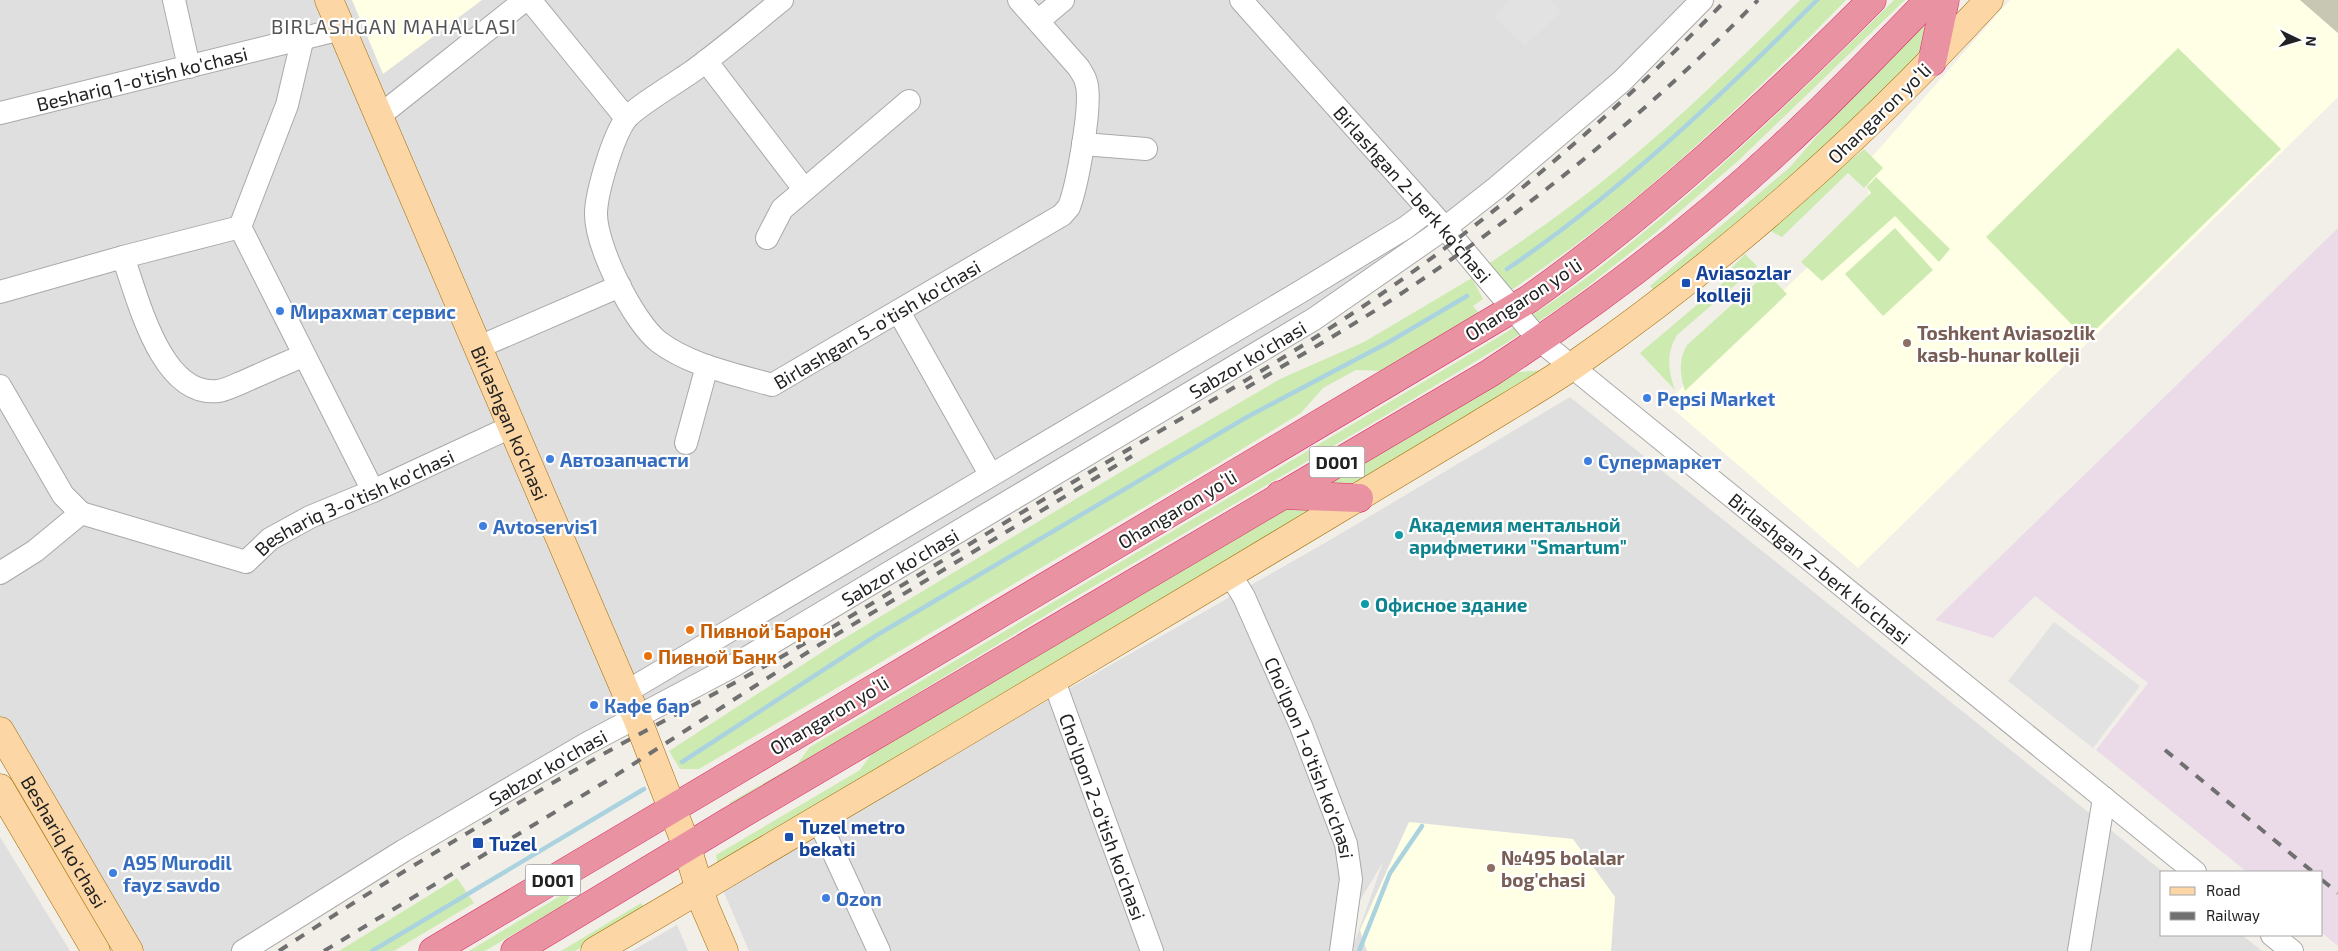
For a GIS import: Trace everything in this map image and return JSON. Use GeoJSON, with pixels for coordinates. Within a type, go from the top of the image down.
{"type":"FeatureCollection","features":[{"type":"Feature","properties":{"kind":"highway","name":"Ohangaron yoʻli"},"geometry":{"type":"LineString","coordinates":[[434,951],[673,807],[1512,310],[1600,248],[1655,204],[1803,69],[1872,0]]}},
{"type":"Feature","properties":{"kind":"highway","name":"D001"},"geometry":{"type":"LineString","coordinates":[[515,951],[1280,495],[1490,373],[1614,288],[1739,186],[1783,146],[1929,0]]}},
{"type":"Feature","properties":{"kind":"highway"},"geometry":{"type":"LineString","coordinates":[[1932,62],[1945,0]]}},
{"type":"Feature","properties":{"kind":"highway"},"geometry":{"type":"LineString","coordinates":[[1280,495],[1359,498]]}},
{"type":"Feature","properties":{"kind":"main road","name":"Birlashgan ko'chasi"},"geometry":{"type":"LineString","coordinates":[[329,0],[637,718],[673,807],[699,889],[724,951]]}},
{"type":"Feature","properties":{"kind":"main road","name":"Ohangaron yoʻli"},"geometry":{"type":"LineString","coordinates":[[595,951],[1054,681],[1359,498],[1571,366],[1686,283],[1795,192],[1843,149],[1932,62],[1989,0]]}},
{"type":"Feature","properties":{"kind":"main road","name":"Beshariq ko'chasi"},"geometry":{"type":"LineString","coordinates":[[0,731],[129,951]]}},
{"type":"Feature","properties":{"kind":"main road"},"geometry":{"type":"LineString","coordinates":[[2,791],[27,778]]}},
{"type":"Feature","properties":{"kind":"main road","name":"Beshariq ko'chasi"},"geometry":{"type":"LineString","coordinates":[[2,791],[96,951]]}},
{"type":"Feature","properties":{"kind":"street"},"geometry":{"type":"LineString","coordinates":[[174,0],[189,67]]}},
{"type":"Feature","properties":{"kind":"street"},"geometry":{"type":"LineString","coordinates":[[378,117],[525,0]]}},
{"type":"Feature","properties":{"kind":"street"},"geometry":{"type":"LineString","coordinates":[[530,0],[626,118],[706,62],[782,0]]}},
{"type":"Feature","properties":{"kind":"street","name":"Birlashgan 5-o'tish ko'chasi"},"geometry":{"type":"LineString","coordinates":[[626,118],[606,169],[596,213],[601,238],[620,286],[637,318],[659,342],[682,356],[707,366],[772,385],[900,312],[1062,215],[1069,207],[1073,196],[1083,144],[1088,94],[1086,81],[1079,68],[1019,0]]}},
{"type":"Feature","properties":{"kind":"street"},"geometry":{"type":"LineString","coordinates":[[1038,21],[1063,0]]}},
{"type":"Feature","properties":{"kind":"street","name":"Birlashgan 2-berk ko'chasi"},"geometry":{"type":"LineString","coordinates":[[1241,0],[1445,228],[1539,340],[2194,871]]}},
{"type":"Feature","properties":{"kind":"street","name":"Sabzor ko'chasi"},"geometry":{"type":"LineString","coordinates":[[243,951],[403,851],[586,744],[637,718],[805,624],[1314,319],[1445,228],[1588,111],[1655,50],[1702,0]]}},
{"type":"Feature","properties":{"kind":"street","name":"Beshariq 1-o'tish ko'chasi"},"geometry":{"type":"LineString","coordinates":[[0,113],[341,29]]}},
{"type":"Feature","properties":{"kind":"street"},"geometry":{"type":"LineString","coordinates":[[303,37],[287,105],[240,227],[303,356],[373,491]]}},
{"type":"Feature","properties":{"kind":"street"},"geometry":{"type":"LineString","coordinates":[[706,62],[804,189]]}},
{"type":"Feature","properties":{"kind":"street"},"geometry":{"type":"LineString","coordinates":[[768,238],[782,209],[909,101]]}},
{"type":"Feature","properties":{"kind":"street"},"geometry":{"type":"LineString","coordinates":[[1083,144],[1146,149]]}},
{"type":"Feature","properties":{"kind":"street"},"geometry":{"type":"LineString","coordinates":[[626,692],[1405,228],[1428,210]]}},
{"type":"Feature","properties":{"kind":"street"},"geometry":{"type":"LineString","coordinates":[[0,292],[123,257],[240,227]]}},
{"type":"Feature","properties":{"kind":"street"},"geometry":{"type":"LineString","coordinates":[[123,257],[159,352],[176,376],[188,384],[203,390],[220,391],[303,356]]}},
{"type":"Feature","properties":{"kind":"street"},"geometry":{"type":"LineString","coordinates":[[479,347],[620,286]]}},
{"type":"Feature","properties":{"kind":"street"},"geometry":{"type":"LineString","coordinates":[[900,312],[990,474]]}},
{"type":"Feature","properties":{"kind":"street"},"geometry":{"type":"LineString","coordinates":[[1206,346],[1223,374]]}},
{"type":"Feature","properties":{"kind":"street"},"geometry":{"type":"LineString","coordinates":[[686,443],[707,366]]}},
{"type":"Feature","properties":{"kind":"street"},"geometry":{"type":"LineString","coordinates":[[0,386],[64,495],[81,513],[35,551],[0,573]]}},
{"type":"Feature","properties":{"kind":"street","name":"Beshariq 3-o'tish ko'chasi"},"geometry":{"type":"LineString","coordinates":[[81,513],[246,562],[270,539],[310,517],[373,491],[513,426]]}},
{"type":"Feature","properties":{"kind":"street","name":"Cho'lpon 1-o'tish ko'chasi"},"geometry":{"type":"LineString","coordinates":[[1230,574],[1244,597],[1301,726],[1346,844],[1351,879],[1341,951]]}},
{"type":"Feature","properties":{"kind":"street","name":"Cho'lpon 2-o'tish ko'chasi"},"geometry":{"type":"LineString","coordinates":[[1054,681],[1152,951]]}},
{"type":"Feature","properties":{"kind":"street"},"geometry":{"type":"LineString","coordinates":[[2079,951],[2104,798]]}},
{"type":"Feature","properties":{"kind":"street"},"geometry":{"type":"LineString","coordinates":[[818,819],[879,951]]}},
{"type":"Feature","properties":{"kind":"street"},"geometry":{"type":"LineString","coordinates":[[2273,936],[2292,951]]}},
{"type":"Feature","properties":{"kind":"shaded area"},"geometry":{"type":"Polygon","coordinates":[[[0,0],[1702,0],[1445,228],[243,951],[129,951],[0,731],[0,0]]]}},
{"type":"Feature","properties":{"kind":"shaded area"},"geometry":{"type":"Polygon","coordinates":[[[352,0],[482,0],[383,74],[352,0]]]}},
{"type":"Feature","properties":{"kind":"shaded area"},"geometry":{"type":"Polygon","coordinates":[[[1510,0],[1550,0],[1562,11],[1525,46],[1494,17],[1510,0]]]}},
{"type":"Feature","properties":{"kind":"shaded area","name":"Toshkent Aviasozlik kasb-hunar kolleji"},"geometry":{"type":"Polygon","coordinates":[[[2010,0],[2300,0],[2338,33],[2338,97],[1858,568],[1666,403],[1867,210],[1872,157],[2010,0]]]}},
{"type":"Feature","properties":{"kind":"shaded area"},"geometry":{"type":"Polygon","coordinates":[[[2300,0],[2338,0],[2338,33],[2300,0]]]}},
{"type":"Feature","properties":{"kind":"shaded area"},"geometry":{"type":"Polygon","coordinates":[[[2338,228],[2338,946],[2323,934],[2323,871],[2246,871],[2096,750],[2148,683],[2035,596],[1993,638],[1935,620],[2338,228]]]}},
{"type":"Feature","properties":{"kind":"shaded area"},"geometry":{"type":"Polygon","coordinates":[[[1570,397],[2162,871],[2160,871],[2160,936],[2243,936],[2262,951],[1354,951],[1353,947],[1383,862],[1330,951],[749,951],[723,890],[803,840],[1330,540],[1570,397]]]}},
{"type":"Feature","properties":{"kind":"shaded area"},"geometry":{"type":"Polygon","coordinates":[[[2054,622],[2140,686],[2093,748],[2008,681],[2054,622]]]}},
{"type":"Feature","properties":{"kind":"shaded area","name":"№495 bolalar bog'chasi"},"geometry":{"type":"Polygon","coordinates":[[[1409,822],[1573,839],[1615,897],[1611,951],[1367,951],[1360,930],[1409,822]]]}},
{"type":"Feature","properties":{"kind":"shaded area"},"geometry":{"type":"Polygon","coordinates":[[[0,837],[70,951],[0,951],[0,837]]]}},
{"type":"Feature","properties":{"kind":"shaded area"},"geometry":{"type":"Polygon","coordinates":[[[677,925],[688,951],[632,951],[677,925]]]}},
{"type":"Feature","properties":{"kind":"green space"},"geometry":{"type":"Polygon","coordinates":[[[1800,0],[1846,0],[1790,57],[1674,166],[1598,228],[1499,299],[1480,270],[1576,202],[1617,170],[1723,75],[1800,0]]]}},
{"type":"Feature","properties":{"kind":"green space"},"geometry":{"type":"Polygon","coordinates":[[[1894,0],[1905,0],[1739,160],[1654,234],[1569,301],[1508,342],[1079,595],[731,806],[729,803],[797,764],[810,747],[1502,335],[1569,290],[1646,231],[1719,167],[1894,0]]]}},
{"type":"Feature","properties":{"kind":"green space"},"geometry":{"type":"Polygon","coordinates":[[[1926,19],[1931,19],[1925,56],[1832,145],[1655,292],[1650,286],[1790,167],[1841,108],[1926,19]]]}},
{"type":"Feature","properties":{"kind":"green space"},"geometry":{"type":"Polygon","coordinates":[[[2178,48],[2281,149],[2086,339],[1986,237],[2178,48]]]}},
{"type":"Feature","properties":{"kind":"green space"},"geometry":{"type":"Polygon","coordinates":[[[1864,149],[1883,168],[1864,188],[1848,173],[1782,237],[1772,232],[1770,228],[1864,149]]]}},
{"type":"Feature","properties":{"kind":"green space"},"geometry":{"type":"Polygon","coordinates":[[[1876,177],[1950,249],[1939,262],[1895,216],[1822,281],[1801,262],[1871,193],[1867,187],[1876,177]]]}},
{"type":"Feature","properties":{"kind":"green space"},"geometry":{"type":"Polygon","coordinates":[[[1895,228],[1933,270],[1883,316],[1845,274],[1895,228]]]}},
{"type":"Feature","properties":{"kind":"green space"},"geometry":{"type":"Polygon","coordinates":[[[1745,254],[1757,266],[1677,335],[1673,342],[1669,362],[1675,390],[1640,353],[1725,281],[1722,278],[1745,254]]]}},
{"type":"Feature","properties":{"kind":"green space"},"geometry":{"type":"Polygon","coordinates":[[[1767,273],[1787,294],[1685,391],[1681,368],[1682,356],[1687,345],[1767,273]]]}},
{"type":"Feature","properties":{"kind":"green space"},"geometry":{"type":"Polygon","coordinates":[[[1472,278],[1483,299],[1473,306],[1480,314],[1382,371],[1356,370],[1323,388],[1301,413],[1216,465],[699,769],[680,769],[669,751],[833,645],[1129,467],[1280,379],[1364,342],[1472,278]]]}},
{"type":"Feature","properties":{"kind":"green space"},"geometry":{"type":"Polygon","coordinates":[[[1548,370],[1352,489],[1318,486],[1518,372],[1548,370]]]}},
{"type":"Feature","properties":{"kind":"green space"},"geometry":{"type":"Polygon","coordinates":[[[1292,503],[1325,508],[718,867],[716,855],[860,770],[875,749],[1292,503]]]}},
{"type":"Feature","properties":{"kind":"green space"},"geometry":{"type":"Polygon","coordinates":[[[457,878],[474,903],[394,951],[339,951],[457,878]]]}},
{"type":"Feature","properties":{"kind":"green space"},"geometry":{"type":"Polygon","coordinates":[[[575,887],[565,904],[485,951],[469,951],[575,887]]]}},
{"type":"Feature","properties":{"kind":"green space"},"geometry":{"type":"Polygon","coordinates":[[[641,903],[645,909],[575,951],[561,951],[641,903]]]}},
{"type":"Feature","properties":{"kind":"waterway"},"geometry":{"type":"LineString","coordinates":[[1507,269],[1589,209],[1629,176],[1707,107],[1817,0]]}},
{"type":"Feature","properties":{"kind":"waterway"},"geometry":{"type":"LineString","coordinates":[[682,762],[877,635],[1247,417],[1389,342],[1467,296]]}},
{"type":"Feature","properties":{"kind":"waterway"},"geometry":{"type":"LineString","coordinates":[[372,951],[644,789]]}},
{"type":"Feature","properties":{"kind":"waterway"},"geometry":{"type":"LineString","coordinates":[[1359,951],[1390,873],[1422,826]]}},
{"type":"Feature","properties":{"kind":"railway"},"geometry":{"type":"LineString","coordinates":[[279,951],[501,813],[606,752],[814,638],[1337,324],[1468,231],[1558,158],[1644,81],[1726,0]]}},
{"type":"Feature","properties":{"kind":"railway"},"geometry":{"type":"LineString","coordinates":[[1246,388],[1376,310],[1478,241],[1527,204],[1576,166],[1669,86],[1758,0]]}},
{"type":"Feature","properties":{"kind":"railway"},"geometry":{"type":"LineString","coordinates":[[324,951],[610,779],[819,645],[1132,456]]}},
{"type":"Feature","properties":{"kind":"railway"},"geometry":{"type":"LineString","coordinates":[[2165,750],[2312,871]]}},
{"type":"Feature","properties":{"kind":"railway"},"geometry":{"type":"LineString","coordinates":[[2323,881],[2338,893]]}},
{"type":"Feature","properties":{"kind":"place","name":"Aviasozlar kolleji"},"geometry":{"type":"Point","coordinates":[1686,283]}},
{"type":"Feature","properties":{"kind":"place","name":"Мирахмат сервис"},"geometry":{"type":"Point","coordinates":[280,311]}},
{"type":"Feature","properties":{"kind":"place","name":"Toshkent Aviasozlik kasb-hunar kolleji"},"geometry":{"type":"Point","coordinates":[1907,343]}},
{"type":"Feature","properties":{"kind":"place","name":"Pepsi Market"},"geometry":{"type":"Point","coordinates":[1647,398]}},
{"type":"Feature","properties":{"kind":"place","name":"Автозапчасти"},"geometry":{"type":"Point","coordinates":[550,459]}},
{"type":"Feature","properties":{"kind":"place","name":"Супермаркет"},"geometry":{"type":"Point","coordinates":[1588,461]}},
{"type":"Feature","properties":{"kind":"place","name":"Avtoservis1"},"geometry":{"type":"Point","coordinates":[483,526]}},
{"type":"Feature","properties":{"kind":"place","name":"Академия ментальной арифметики \"Smartum\""},"geometry":{"type":"Point","coordinates":[1399,535]}},
{"type":"Feature","properties":{"kind":"place","name":"Офисное здание"},"geometry":{"type":"Point","coordinates":[1365,604]}},
{"type":"Feature","properties":{"kind":"place","name":"Пивной Барон"},"geometry":{"type":"Point","coordinates":[690,630]}},
{"type":"Feature","properties":{"kind":"place","name":"Пивной Банк"},"geometry":{"type":"Point","coordinates":[648,656]}},
{"type":"Feature","properties":{"kind":"place","name":"Кафе бар"},"geometry":{"type":"Point","coordinates":[594,705]}},
{"type":"Feature","properties":{"kind":"place","name":"Tuzel metro bekati"},"geometry":{"type":"Point","coordinates":[789,837]}},
{"type":"Feature","properties":{"kind":"place","name":"Tuzel"},"geometry":{"type":"Point","coordinates":[478,843]}},
{"type":"Feature","properties":{"kind":"place","name":"№495 bolalar bog'chasi"},"geometry":{"type":"Point","coordinates":[1491,868]}},
{"type":"Feature","properties":{"kind":"place","name":"A95 Murodil fayz savdo"},"geometry":{"type":"Point","coordinates":[113,873]}},
{"type":"Feature","properties":{"kind":"place","name":"Ozon"},"geometry":{"type":"Point","coordinates":[826,898]}},
{"type":"Feature","properties":{"kind":"district","name":"BIRLASHGAN MAHALLASI"},"geometry":{"type":"Point","coordinates":[394,26]}}]}
